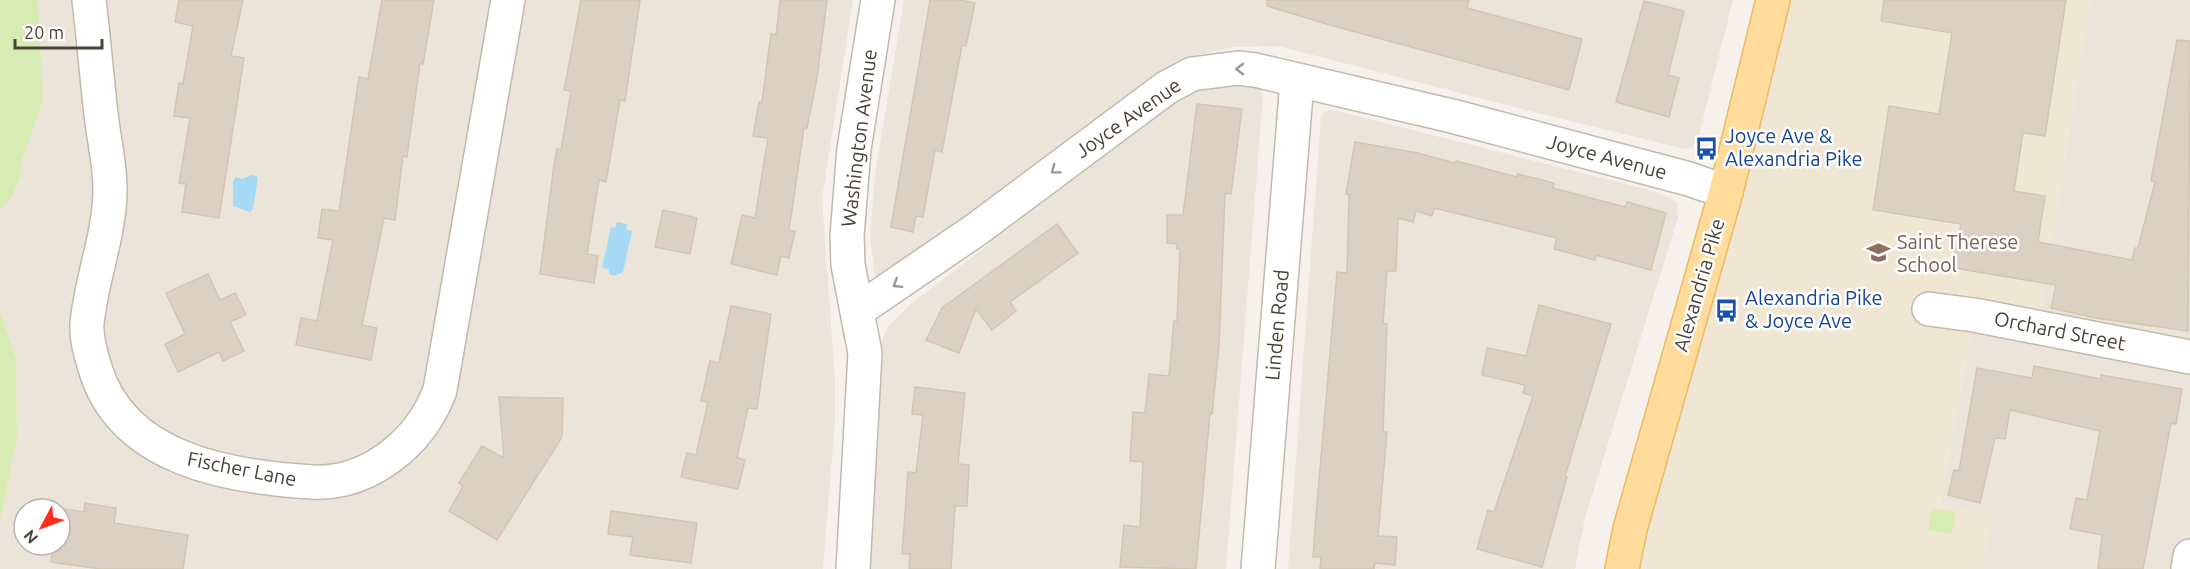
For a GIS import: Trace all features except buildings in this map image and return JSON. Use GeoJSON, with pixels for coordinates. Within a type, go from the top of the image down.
{"type":"FeatureCollection","features":[{"type":"Feature","properties":{"kind":"main road","name":"Alexandria Pike"},"geometry":{"type":"LineString","coordinates":[[1622,569],[1637,502],[1726,192],[1773,0]]}},
{"type":"Feature","properties":{"kind":"street","name":"Fischer Lane"},"geometry":{"type":"LineString","coordinates":[[89,0],[110,189],[87,325],[89,349],[99,383],[108,399],[137,432],[170,454],[225,470],[273,479],[316,482],[353,477],[382,462],[406,442],[436,402],[440,390],[507,0]]}},
{"type":"Feature","properties":{"kind":"street","name":"Washington Avenue"},"geometry":{"type":"LineString","coordinates":[[857,311],[848,265],[847,229],[854,149],[878,0]]}},
{"type":"Feature","properties":{"kind":"street","name":"Joyce Avenue"},"geometry":{"type":"LineString","coordinates":[[857,311],[977,229],[1146,102],[1192,74],[1238,68],[1297,81],[1492,127],[1679,176],[1726,192]]}},
{"type":"Feature","properties":{"kind":"street","name":"Linden Road"},"geometry":{"type":"LineString","coordinates":[[1258,569],[1297,81]]}},
{"type":"Feature","properties":{"kind":"street","name":"Orchard Street"},"geometry":{"type":"LineString","coordinates":[[1929,309],[1974,315],[2190,357]]}},
{"type":"Feature","properties":{"kind":"street"},"geometry":{"type":"LineString","coordinates":[[853,569],[866,353],[857,311]]}},
{"type":"Feature","properties":{"kind":"street"},"geometry":{"type":"LineString","coordinates":[[2188,569],[2190,556]]}},
{"type":"Feature","properties":{"kind":"shaded area"},"geometry":{"type":"Polygon","coordinates":[[[38,0],[853,0],[822,198],[835,380],[835,419],[823,569],[0,569],[0,521],[17,438],[16,359],[0,311],[0,210],[11,198],[20,177],[22,160],[43,100],[38,0]]]}},
{"type":"Feature","properties":{"kind":"shaded area"},"geometry":{"type":"Polygon","coordinates":[[[904,0],[1733,0],[1699,135],[1692,148],[1685,149],[1538,113],[1278,46],[1234,47],[1192,56],[1158,74],[1105,113],[996,202],[882,275],[875,275],[870,236],[875,173],[904,0]]]}},
{"type":"Feature","properties":{"kind":"shaded area","name":"Saint Therese School"},"geometry":{"type":"Polygon","coordinates":[[[1773,0],[2090,0],[2038,327],[1974,315],[1940,503],[1993,515],[1982,569],[1622,569],[1773,0]]]}},
{"type":"Feature","properties":{"kind":"shaded area"},"geometry":{"type":"Polygon","coordinates":[[[2090,0],[2190,0],[2190,569],[1982,569],[1992,515],[1940,504],[1974,315],[2038,327],[2090,0]]]}},
{"type":"Feature","properties":{"kind":"shaded area"},"geometry":{"type":"Polygon","coordinates":[[[1213,85],[1259,86],[1263,95],[1226,569],[866,569],[878,353],[887,328],[914,301],[989,244],[991,236],[1177,97],[1213,85]]]}},
{"type":"Feature","properties":{"kind":"shaded area"},"geometry":{"type":"Polygon","coordinates":[[[1333,110],[1657,192],[1677,202],[1678,217],[1585,518],[1575,569],[1288,569],[1321,116],[1325,111],[1333,110]]]}},
{"type":"Feature","properties":{"kind":"green space"},"geometry":{"type":"Polygon","coordinates":[[[0,0],[38,0],[43,100],[22,160],[20,177],[11,198],[0,210],[0,0]]]}},
{"type":"Feature","properties":{"kind":"green space"},"geometry":{"type":"Polygon","coordinates":[[[0,311],[16,359],[17,438],[0,521],[0,311]]]}},
{"type":"Feature","properties":{"kind":"green space"},"geometry":{"type":"Polygon","coordinates":[[[1932,508],[1956,512],[1952,534],[1928,530],[1932,508]]]}},
{"type":"Feature","properties":{"kind":"water"},"geometry":{"type":"Polygon","coordinates":[[[252,175],[258,177],[253,208],[250,212],[233,206],[233,182],[236,177],[242,179],[252,175]]]}},
{"type":"Feature","properties":{"kind":"water"},"geometry":{"type":"Polygon","coordinates":[[[617,222],[627,224],[626,229],[632,231],[623,272],[614,276],[609,274],[609,269],[602,268],[611,227],[615,228],[617,222]]]}},
{"type":"Feature","properties":{"kind":"place","name":"Joyce Ave & Alexandria Pike"},"geometry":{"type":"Point","coordinates":[1707,148]}},
{"type":"Feature","properties":{"kind":"place","name":"Saint Therese School"},"geometry":{"type":"Point","coordinates":[1879,253]}},
{"type":"Feature","properties":{"kind":"place","name":"Alexandria Pike & Joyce Ave"},"geometry":{"type":"Point","coordinates":[1727,310]}}]}
